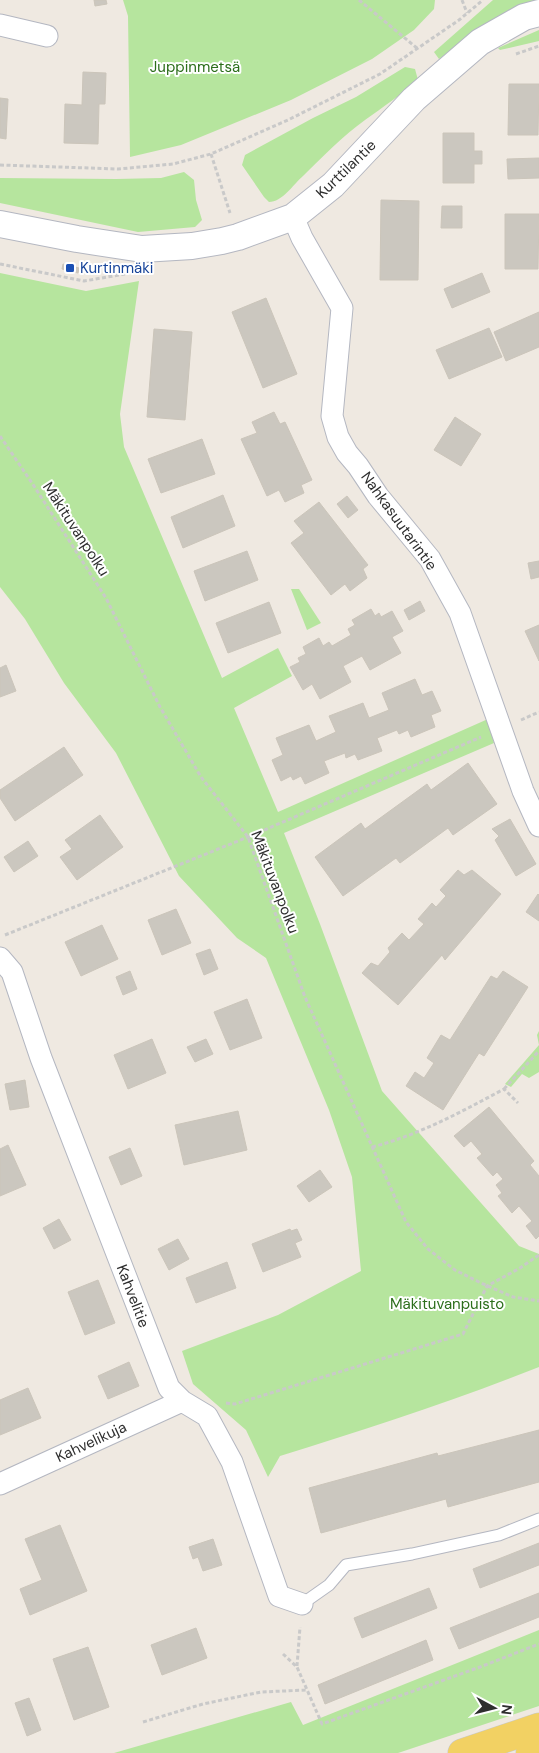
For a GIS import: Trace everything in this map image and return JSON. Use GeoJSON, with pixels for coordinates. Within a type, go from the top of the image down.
{"type":"FeatureCollection","features":[{"type":"Feature","properties":{"kind":"main road"},"geometry":{"type":"LineString","coordinates":[[462,1753],[539,1728]]}},
{"type":"Feature","properties":{"kind":"main road"},"geometry":{"type":"LineString","coordinates":[[530,1753],[539,1748]]}},
{"type":"Feature","properties":{"kind":"street","name":"Kurttilantie"},"geometry":{"type":"LineString","coordinates":[[0,224],[142,249],[192,246],[222,241],[293,217],[333,185],[414,99],[480,42],[524,18],[539,13]]}},
{"type":"Feature","properties":{"kind":"street"},"geometry":{"type":"LineString","coordinates":[[0,24],[47,36]]}},
{"type":"Feature","properties":{"kind":"street","name":"Nahkasuutarintie"},"geometry":{"type":"LineString","coordinates":[[293,217],[302,238],[342,308],[332,416],[338,437],[378,496],[430,560],[460,613],[523,792],[539,826]]}},
{"type":"Feature","properties":{"kind":"street","name":"Kahvelitie"},"geometry":{"type":"LineString","coordinates":[[0,958],[12,972],[41,1058],[169,1388],[182,1401],[207,1416],[232,1462],[279,1596],[302,1604]]}},
{"type":"Feature","properties":{"kind":"street","name":"Kahvelikuja"},"geometry":{"type":"LineString","coordinates":[[0,1484],[182,1401]]}},
{"type":"Feature","properties":{"kind":"lane"},"geometry":{"type":"LineString","coordinates":[[302,1604],[329,1585],[346,1566],[499,1535],[539,1519]]}},
{"type":"Feature","properties":{"kind":"path"},"geometry":{"type":"LineString","coordinates":[[359,0],[418,49]]}},
{"type":"Feature","properties":{"kind":"path"},"geometry":{"type":"LineString","coordinates":[[462,0],[467,14]]}},
{"type":"Feature","properties":{"kind":"path"},"geometry":{"type":"LineString","coordinates":[[0,165],[118,169],[173,164],[211,154],[288,120],[372,78],[418,49],[467,14],[483,0]]}},
{"type":"Feature","properties":{"kind":"path"},"geometry":{"type":"LineString","coordinates":[[211,154],[231,217]]}},
{"type":"Feature","properties":{"kind":"path","name":"Mäkituvanpolku"},"geometry":{"type":"LineString","coordinates":[[0,436],[106,598],[160,707],[201,777],[248,837],[305,997],[406,1222],[428,1249],[455,1270],[513,1297],[539,1301]]}},
{"type":"Feature","properties":{"kind":"path"},"geometry":{"type":"LineString","coordinates":[[513,724],[539,712]]}},
{"type":"Feature","properties":{"kind":"path"},"geometry":{"type":"LineString","coordinates":[[0,937],[248,837],[482,737]]}},
{"type":"Feature","properties":{"kind":"path"},"geometry":{"type":"LineString","coordinates":[[372,1147],[396,1141],[424,1130],[504,1089],[539,1051]]}},
{"type":"Feature","properties":{"kind":"path"},"geometry":{"type":"LineString","coordinates":[[504,1089],[518,1103]]}},
{"type":"Feature","properties":{"kind":"path"},"geometry":{"type":"LineString","coordinates":[[226,1402],[235,1404],[463,1334],[487,1286],[539,1255]]}},
{"type":"Feature","properties":{"kind":"path"},"geometry":{"type":"LineString","coordinates":[[297,1666],[302,1604]]}},
{"type":"Feature","properties":{"kind":"path"},"geometry":{"type":"LineString","coordinates":[[283,1654],[297,1666],[322,1724],[539,1644]]}},
{"type":"Feature","properties":{"kind":"path"},"geometry":{"type":"LineString","coordinates":[[143,1722],[203,1704],[261,1692],[307,1690]]}},
{"type":"Feature","properties":{"kind":"green space","name":"Juppinmetsä"},"geometry":{"type":"Polygon","coordinates":[[[123,0],[435,0],[434,9],[414,30],[372,59],[291,100],[181,145],[130,157],[128,16],[123,0]]]}},
{"type":"Feature","properties":{"kind":"green space"},"geometry":{"type":"Polygon","coordinates":[[[493,0],[539,0],[539,3],[474,33],[439,59],[434,52],[493,0]]]}},
{"type":"Feature","properties":{"kind":"green space"},"geometry":{"type":"Polygon","coordinates":[[[539,30],[539,41],[500,50],[498,48],[539,30]]]}},
{"type":"Feature","properties":{"kind":"green space"},"geometry":{"type":"Polygon","coordinates":[[[405,67],[415,69],[418,80],[349,133],[283,196],[269,202],[264,197],[242,165],[245,155],[356,97],[405,67]]]}},
{"type":"Feature","properties":{"kind":"green space"},"geometry":{"type":"Polygon","coordinates":[[[184,172],[194,180],[196,200],[202,220],[195,227],[138,232],[0,203],[0,178],[161,178],[184,172]]]}},
{"type":"Feature","properties":{"kind":"green space","name":"Mäkituvanpuisto"},"geometry":{"type":"Polygon","coordinates":[[[0,273],[86,291],[139,281],[120,414],[124,447],[222,678],[278,648],[292,676],[234,708],[278,812],[488,719],[494,743],[284,833],[382,1091],[519,1246],[539,1254],[539,1367],[410,1414],[280,1456],[268,1477],[246,1430],[193,1384],[182,1351],[278,1315],[361,1271],[352,1177],[329,1110],[266,958],[237,938],[179,876],[116,753],[64,683],[25,619],[0,587],[0,273]]]}},
{"type":"Feature","properties":{"kind":"green space"},"geometry":{"type":"Polygon","coordinates":[[[291,589],[299,589],[321,623],[307,630],[291,589]]]}},
{"type":"Feature","properties":{"kind":"green space"},"geometry":{"type":"Polygon","coordinates":[[[539,1045],[539,1072],[529,1078],[522,1074],[511,1087],[505,1084],[539,1045]]]}},
{"type":"Feature","properties":{"kind":"green space"},"geometry":{"type":"Polygon","coordinates":[[[539,1630],[539,1706],[398,1753],[114,1753],[291,1702],[303,1725],[539,1630]]]}},
{"type":"Feature","properties":{"kind":"building"},"geometry":{"type":"Polygon","coordinates":[[[94,0],[106,0],[107,4],[95,6],[94,0]]]}},
{"type":"Feature","properties":{"kind":"building"},"geometry":{"type":"Polygon","coordinates":[[[83,72],[106,73],[105,104],[99,104],[98,144],[64,143],[65,104],[82,105],[83,72]]]}},
{"type":"Feature","properties":{"kind":"building"},"geometry":{"type":"Polygon","coordinates":[[[509,84],[539,84],[538,135],[508,135],[509,84]]]}},
{"type":"Feature","properties":{"kind":"building"},"geometry":{"type":"Polygon","coordinates":[[[0,98],[8,99],[6,139],[0,138],[0,98]]]}},
{"type":"Feature","properties":{"kind":"building"},"geometry":{"type":"Polygon","coordinates":[[[443,133],[474,133],[474,151],[482,151],[482,164],[474,164],[474,183],[443,183],[443,133]]]}},
{"type":"Feature","properties":{"kind":"building"},"geometry":{"type":"Polygon","coordinates":[[[539,158],[539,178],[508,179],[507,159],[539,158]]]}},
{"type":"Feature","properties":{"kind":"building"},"geometry":{"type":"Polygon","coordinates":[[[381,200],[419,201],[418,280],[380,280],[381,200]]]}},
{"type":"Feature","properties":{"kind":"building"},"geometry":{"type":"Polygon","coordinates":[[[442,206],[462,206],[462,228],[441,228],[442,206]]]}},
{"type":"Feature","properties":{"kind":"building"},"geometry":{"type":"Polygon","coordinates":[[[505,214],[539,214],[538,269],[505,269],[505,214]]]}},
{"type":"Feature","properties":{"kind":"building"},"geometry":{"type":"Polygon","coordinates":[[[63,264],[79,268],[78,273],[62,269],[63,264]]]}},
{"type":"Feature","properties":{"kind":"building"},"geometry":{"type":"Polygon","coordinates":[[[482,273],[490,292],[452,308],[444,289],[482,273]]]}},
{"type":"Feature","properties":{"kind":"building"},"geometry":{"type":"Polygon","coordinates":[[[266,298],[297,374],[263,388],[232,312],[266,298]]]}},
{"type":"Feature","properties":{"kind":"building"},"geometry":{"type":"Polygon","coordinates":[[[539,312],[539,347],[506,361],[494,332],[539,312]]]}},
{"type":"Feature","properties":{"kind":"building"},"geometry":{"type":"Polygon","coordinates":[[[489,328],[502,357],[449,379],[436,350],[489,328]]]}},
{"type":"Feature","properties":{"kind":"building"},"geometry":{"type":"Polygon","coordinates":[[[154,329],[192,332],[185,420],[147,417],[154,329]]]}},
{"type":"Feature","properties":{"kind":"building"},"geometry":{"type":"Polygon","coordinates":[[[274,412],[280,424],[285,422],[312,480],[301,485],[304,493],[285,502],[279,490],[267,496],[241,439],[257,433],[252,422],[274,412]]]}},
{"type":"Feature","properties":{"kind":"building"},"geometry":{"type":"Polygon","coordinates":[[[455,417],[481,434],[461,466],[434,450],[455,417]]]}},
{"type":"Feature","properties":{"kind":"building"},"geometry":{"type":"Polygon","coordinates":[[[202,439],[215,474],[161,493],[148,459],[202,439]]]}},
{"type":"Feature","properties":{"kind":"building"},"geometry":{"type":"Polygon","coordinates":[[[223,495],[235,526],[183,548],[171,517],[223,495]]]}},
{"type":"Feature","properties":{"kind":"building"},"geometry":{"type":"Polygon","coordinates":[[[347,496],[358,510],[348,518],[337,504],[347,496]]]}},
{"type":"Feature","properties":{"kind":"building"},"geometry":{"type":"Polygon","coordinates":[[[319,502],[368,565],[363,569],[367,578],[350,591],[345,584],[331,595],[291,543],[304,533],[294,521],[319,502]]]}},
{"type":"Feature","properties":{"kind":"building"},"geometry":{"type":"Polygon","coordinates":[[[247,551],[258,580],[205,601],[194,571],[247,551]]]}},
{"type":"Feature","properties":{"kind":"building"},"geometry":{"type":"Polygon","coordinates":[[[539,561],[539,577],[531,579],[528,563],[539,561]]]}},
{"type":"Feature","properties":{"kind":"building"},"geometry":{"type":"Polygon","coordinates":[[[420,601],[425,611],[409,620],[404,610],[420,601]]]}},
{"type":"Feature","properties":{"kind":"building"},"geometry":{"type":"Polygon","coordinates":[[[269,602],[281,633],[228,653],[216,623],[269,602]]]}},
{"type":"Feature","properties":{"kind":"building"},"geometry":{"type":"Polygon","coordinates":[[[371,609],[375,616],[379,613],[381,617],[392,611],[403,631],[392,637],[401,653],[370,670],[362,656],[343,666],[351,682],[320,699],[312,684],[303,690],[290,667],[300,662],[298,658],[306,654],[303,647],[319,638],[323,646],[329,642],[332,646],[351,635],[348,629],[355,625],[352,620],[371,609]]]}},
{"type":"Feature","properties":{"kind":"building"},"geometry":{"type":"Polygon","coordinates":[[[539,625],[539,661],[525,631],[539,625]]]}},
{"type":"Feature","properties":{"kind":"building"},"geometry":{"type":"Polygon","coordinates":[[[6,665],[16,691],[0,697],[0,668],[6,665]]]}},
{"type":"Feature","properties":{"kind":"building"},"geometry":{"type":"Polygon","coordinates":[[[415,679],[422,695],[432,691],[441,711],[431,715],[435,727],[411,737],[408,730],[399,734],[397,730],[377,738],[382,751],[358,760],[355,754],[346,758],[345,753],[324,761],[329,773],[305,784],[301,776],[293,780],[291,776],[281,781],[272,760],[283,755],[276,738],[309,725],[316,741],[336,732],[329,716],[363,703],[369,718],[389,710],[382,693],[415,679]]]}},
{"type":"Feature","properties":{"kind":"building"},"geometry":{"type":"Polygon","coordinates":[[[64,747],[83,775],[15,821],[0,798],[0,790],[64,747]]]}},
{"type":"Feature","properties":{"kind":"building"},"geometry":{"type":"Polygon","coordinates":[[[468,763],[497,804],[453,835],[448,828],[400,863],[396,858],[343,896],[315,857],[361,823],[365,829],[427,784],[431,790],[468,763]]]}},
{"type":"Feature","properties":{"kind":"building"},"geometry":{"type":"Polygon","coordinates":[[[100,815],[123,847],[77,880],[60,857],[72,849],[65,840],[100,815]]]}},
{"type":"Feature","properties":{"kind":"building"},"geometry":{"type":"Polygon","coordinates":[[[510,819],[536,864],[516,876],[495,840],[499,836],[492,829],[510,819]]]}},
{"type":"Feature","properties":{"kind":"building"},"geometry":{"type":"Polygon","coordinates":[[[28,841],[38,856],[14,872],[4,857],[28,841]]]}},
{"type":"Feature","properties":{"kind":"building"},"geometry":{"type":"Polygon","coordinates":[[[458,870],[464,875],[472,870],[501,894],[445,960],[442,955],[398,1005],[362,973],[371,963],[378,966],[390,952],[388,948],[402,933],[409,940],[424,924],[418,919],[432,903],[436,907],[446,896],[440,890],[458,870]]]}},
{"type":"Feature","properties":{"kind":"building"},"geometry":{"type":"Polygon","coordinates":[[[539,895],[539,921],[526,912],[539,895]]]}},
{"type":"Feature","properties":{"kind":"building"},"geometry":{"type":"Polygon","coordinates":[[[176,909],[191,943],[162,955],[148,920],[176,909]]]}},
{"type":"Feature","properties":{"kind":"building"},"geometry":{"type":"Polygon","coordinates":[[[102,925],[118,959],[81,976],[65,942],[102,925]]]}},
{"type":"Feature","properties":{"kind":"building"},"geometry":{"type":"Polygon","coordinates":[[[210,949],[218,969],[204,975],[196,954],[210,949]]]}},
{"type":"Feature","properties":{"kind":"building"},"geometry":{"type":"Polygon","coordinates":[[[130,971],[137,989],[123,995],[116,977],[130,971]]]}},
{"type":"Feature","properties":{"kind":"building"},"geometry":{"type":"Polygon","coordinates":[[[503,971],[528,987],[484,1056],[479,1053],[443,1110],[406,1086],[415,1072],[424,1078],[434,1063],[427,1058],[441,1035],[450,1040],[491,976],[497,979],[503,971]]]}},
{"type":"Feature","properties":{"kind":"building"},"geometry":{"type":"Polygon","coordinates":[[[247,999],[262,1038],[230,1050],[214,1012],[247,999]]]}},
{"type":"Feature","properties":{"kind":"building"},"geometry":{"type":"Polygon","coordinates":[[[152,1039],[166,1073],[128,1089],[114,1055],[152,1039]]]}},
{"type":"Feature","properties":{"kind":"building"},"geometry":{"type":"Polygon","coordinates":[[[206,1039],[213,1054],[195,1062],[187,1047],[206,1039]]]}},
{"type":"Feature","properties":{"kind":"building"},"geometry":{"type":"Polygon","coordinates":[[[25,1080],[29,1107],[10,1110],[5,1084],[25,1080]]]}},
{"type":"Feature","properties":{"kind":"building"},"geometry":{"type":"Polygon","coordinates":[[[489,1107],[534,1161],[530,1165],[539,1176],[539,1236],[536,1239],[526,1226],[532,1221],[519,1206],[512,1213],[498,1196],[502,1193],[496,1185],[503,1179],[497,1172],[493,1176],[477,1158],[482,1154],[471,1141],[464,1147],[454,1136],[489,1107]]]}},
{"type":"Feature","properties":{"kind":"building"},"geometry":{"type":"Polygon","coordinates":[[[238,1111],[247,1150],[184,1165],[175,1125],[238,1111]]]}},
{"type":"Feature","properties":{"kind":"building"},"geometry":{"type":"Polygon","coordinates":[[[8,1145],[26,1185],[0,1196],[0,1149],[8,1145]]]}},
{"type":"Feature","properties":{"kind":"building"},"geometry":{"type":"Polygon","coordinates":[[[130,1148],[142,1176],[121,1185],[109,1157],[130,1148]]]}},
{"type":"Feature","properties":{"kind":"building"},"geometry":{"type":"Polygon","coordinates":[[[320,1170],[332,1187],[309,1202],[297,1186],[320,1170]]]}},
{"type":"Feature","properties":{"kind":"building"},"geometry":{"type":"Polygon","coordinates":[[[59,1219],[71,1240],[54,1249],[43,1228],[59,1219]]]}},
{"type":"Feature","properties":{"kind":"building"},"geometry":{"type":"Polygon","coordinates":[[[290,1229],[291,1231],[297,1229],[302,1240],[295,1243],[301,1257],[263,1272],[252,1244],[290,1229]]]}},
{"type":"Feature","properties":{"kind":"building"},"geometry":{"type":"Polygon","coordinates":[[[178,1239],[189,1259],[169,1270],[158,1249],[178,1239]]]}},
{"type":"Feature","properties":{"kind":"building"},"geometry":{"type":"Polygon","coordinates":[[[227,1262],[236,1288],[196,1303],[186,1278],[227,1262]]]}},
{"type":"Feature","properties":{"kind":"building"},"geometry":{"type":"Polygon","coordinates":[[[98,1280],[115,1323],[85,1335],[68,1292],[98,1280]]]}},
{"type":"Feature","properties":{"kind":"building"},"geometry":{"type":"Polygon","coordinates":[[[129,1362],[139,1386],[108,1399],[98,1376],[129,1362]]]}},
{"type":"Feature","properties":{"kind":"building"},"geometry":{"type":"Polygon","coordinates":[[[28,1388],[41,1418],[0,1435],[0,1400],[28,1388]]]}},
{"type":"Feature","properties":{"kind":"building"},"geometry":{"type":"Polygon","coordinates":[[[539,1430],[539,1482],[448,1507],[446,1499],[321,1533],[309,1488],[437,1453],[438,1456],[539,1430]]]}},
{"type":"Feature","properties":{"kind":"building"},"geometry":{"type":"Polygon","coordinates":[[[60,1525],[87,1591],[30,1615],[20,1589],[42,1580],[25,1539],[60,1525]]]}},
{"type":"Feature","properties":{"kind":"building"},"geometry":{"type":"Polygon","coordinates":[[[213,1539],[222,1565],[203,1571],[198,1557],[193,1559],[189,1547],[213,1539]]]}},
{"type":"Feature","properties":{"kind":"building"},"geometry":{"type":"Polygon","coordinates":[[[539,1543],[539,1565],[480,1588],[473,1569],[539,1543]]]}},
{"type":"Feature","properties":{"kind":"building"},"geometry":{"type":"Polygon","coordinates":[[[429,1588],[437,1608],[362,1638],[354,1618],[429,1588]]]}},
{"type":"Feature","properties":{"kind":"building"},"geometry":{"type":"Polygon","coordinates":[[[539,1593],[539,1617],[459,1649],[450,1628],[539,1593]]]}},
{"type":"Feature","properties":{"kind":"building"},"geometry":{"type":"Polygon","coordinates":[[[196,1628],[207,1658],[162,1675],[151,1645],[196,1628]]]}},
{"type":"Feature","properties":{"kind":"building"},"geometry":{"type":"Polygon","coordinates":[[[426,1640],[433,1660],[325,1704],[318,1685],[426,1640]]]}},
{"type":"Feature","properties":{"kind":"building"},"geometry":{"type":"Polygon","coordinates":[[[88,1647],[109,1707],[74,1720],[53,1659],[88,1647]]]}},
{"type":"Feature","properties":{"kind":"building"},"geometry":{"type":"Polygon","coordinates":[[[29,1698],[41,1730],[27,1736],[15,1703],[29,1698]]]}},
{"type":"Feature","properties":{"kind":"place","name":"Kurtinmäki"},"geometry":{"type":"Point","coordinates":[70,268]}}]}
